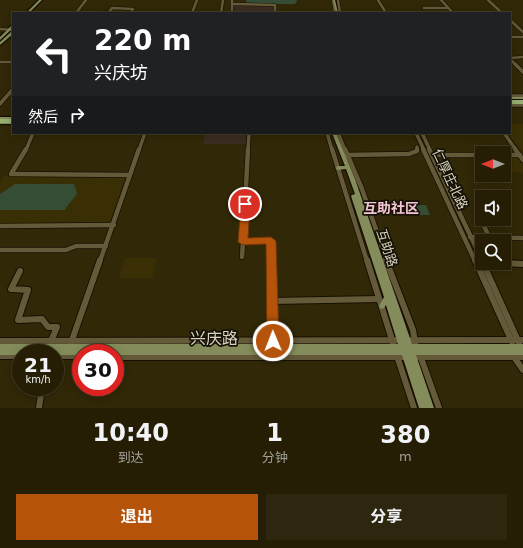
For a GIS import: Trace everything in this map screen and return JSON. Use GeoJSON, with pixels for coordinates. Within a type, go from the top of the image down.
{"type":"FeatureCollection","features":[{"type":"Feature","properties":{"kind":"highway"},"geometry":{"type":"LineString","coordinates":[[511,98],[523,98]]}},
{"type":"Feature","properties":{"kind":"highway"},"geometry":{"type":"LineString","coordinates":[[511,104],[523,104]]}},
{"type":"Feature","properties":{"kind":"highway"},"geometry":{"type":"LineString","coordinates":[[0,121],[12,121]]}},
{"type":"Feature","properties":{"kind":"main road"},"geometry":{"type":"LineString","coordinates":[[28,12],[42,0]]}},
{"type":"Feature","properties":{"kind":"main road"},"geometry":{"type":"LineString","coordinates":[[33,12],[46,0]]}},
{"type":"Feature","properties":{"kind":"main road"},"geometry":{"type":"LineString","coordinates":[[335,0],[338,12]]}},
{"type":"Feature","properties":{"kind":"main road"},"geometry":{"type":"LineString","coordinates":[[0,39],[12,29]]}},
{"type":"Feature","properties":{"kind":"main road"},"geometry":{"type":"LineString","coordinates":[[0,44],[12,29]]}},
{"type":"Feature","properties":{"kind":"main road","name":"互助路"},"geometry":{"type":"LineString","coordinates":[[331,134],[341,168],[407,349]]}},
{"type":"Feature","properties":{"kind":"main road","name":"互助路"},"geometry":{"type":"LineString","coordinates":[[334,134],[345,155],[407,349]]}},
{"type":"Feature","properties":{"kind":"main road"},"geometry":{"type":"LineString","coordinates":[[380,303],[387,297]]}},
{"type":"Feature","properties":{"kind":"main road","name":"兴庆路"},"geometry":{"type":"LineString","coordinates":[[0,347],[407,349],[519,348]]}},
{"type":"Feature","properties":{"kind":"main road","name":"兴庆路"},"geometry":{"type":"LineString","coordinates":[[64,348],[70,347]]}},
{"type":"Feature","properties":{"kind":"main road"},"geometry":{"type":"LineString","coordinates":[[407,349],[423,408]]}},
{"type":"Feature","properties":{"kind":"main road"},"geometry":{"type":"LineString","coordinates":[[407,349],[430,408]]}},
{"type":"Feature","properties":{"kind":"main road","name":"兴庆路"},"geometry":{"type":"LineString","coordinates":[[0,352],[12,352]]}},
{"type":"Feature","properties":{"kind":"street"},"geometry":{"type":"LineString","coordinates":[[77,12],[86,0]]}},
{"type":"Feature","properties":{"kind":"street"},"geometry":{"type":"LineString","coordinates":[[192,12],[197,0]]}},
{"type":"Feature","properties":{"kind":"street"},"geometry":{"type":"LineString","coordinates":[[221,12],[223,0]]}},
{"type":"Feature","properties":{"kind":"street"},"geometry":{"type":"LineString","coordinates":[[232,0],[232,12]]}},
{"type":"Feature","properties":{"kind":"street"},"geometry":{"type":"LineString","coordinates":[[378,0],[385,12]]}},
{"type":"Feature","properties":{"kind":"street"},"geometry":{"type":"LineString","coordinates":[[441,0],[452,12]]}},
{"type":"Feature","properties":{"kind":"street"},"geometry":{"type":"LineString","coordinates":[[488,0],[501,12]]}},
{"type":"Feature","properties":{"kind":"street"},"geometry":{"type":"LineString","coordinates":[[232,4],[275,5],[275,12]]}},
{"type":"Feature","properties":{"kind":"street"},"geometry":{"type":"LineString","coordinates":[[109,12],[112,8],[133,9],[131,12]]}},
{"type":"Feature","properties":{"kind":"street"},"geometry":{"type":"LineString","coordinates":[[424,8],[448,8]]}},
{"type":"Feature","properties":{"kind":"street"},"geometry":{"type":"LineString","coordinates":[[511,21],[523,32]]}},
{"type":"Feature","properties":{"kind":"street"},"geometry":{"type":"LineString","coordinates":[[0,30],[12,29]]}},
{"type":"Feature","properties":{"kind":"street"},"geometry":{"type":"LineString","coordinates":[[511,37],[522,40]]}},
{"type":"Feature","properties":{"kind":"street"},"geometry":{"type":"LineString","coordinates":[[511,58],[523,57]]}},
{"type":"Feature","properties":{"kind":"street"},"geometry":{"type":"LineString","coordinates":[[511,59],[523,72]]}},
{"type":"Feature","properties":{"kind":"street"},"geometry":{"type":"LineString","coordinates":[[0,62],[12,62]]}},
{"type":"Feature","properties":{"kind":"street"},"geometry":{"type":"LineString","coordinates":[[511,66],[516,66]]}},
{"type":"Feature","properties":{"kind":"street"},"geometry":{"type":"LineString","coordinates":[[0,104],[12,90]]}},
{"type":"Feature","properties":{"kind":"street"},"geometry":{"type":"LineString","coordinates":[[33,134],[25,152],[11,174],[130,175]]}},
{"type":"Feature","properties":{"kind":"street"},"geometry":{"type":"LineString","coordinates":[[70,347],[145,134]]}},
{"type":"Feature","properties":{"kind":"street"},"geometry":{"type":"LineString","coordinates":[[242,257],[249,134]]}},
{"type":"Feature","properties":{"kind":"street"},"geometry":{"type":"LineString","coordinates":[[327,134],[341,168],[380,303],[440,408]]}},
{"type":"Feature","properties":{"kind":"street"},"geometry":{"type":"LineString","coordinates":[[338,134],[345,155],[362,189],[388,265],[413,330],[407,349],[414,408]]}},
{"type":"Feature","properties":{"kind":"street","name":"仁厚庄北路"},"geometry":{"type":"LineString","coordinates":[[417,134],[430,155],[475,245]]}},
{"type":"Feature","properties":{"kind":"street","name":"仁厚庄北路"},"geometry":{"type":"LineString","coordinates":[[422,134],[464,236],[519,348]]}},
{"type":"Feature","properties":{"kind":"street"},"geometry":{"type":"LineString","coordinates":[[505,134],[523,160]]}},
{"type":"Feature","properties":{"kind":"street"},"geometry":{"type":"LineString","coordinates":[[345,155],[409,154],[417,151],[417,147]]}},
{"type":"Feature","properties":{"kind":"street"},"geometry":{"type":"LineString","coordinates":[[430,155],[475,155]]}},
{"type":"Feature","properties":{"kind":"street"},"geometry":{"type":"LineString","coordinates":[[511,155],[520,155]]}},
{"type":"Feature","properties":{"kind":"street"},"geometry":{"type":"LineString","coordinates":[[0,226],[114,225]]}},
{"type":"Feature","properties":{"kind":"street"},"geometry":{"type":"LineString","coordinates":[[464,236],[475,238]]}},
{"type":"Feature","properties":{"kind":"street"},"geometry":{"type":"LineString","coordinates":[[511,238],[523,238]]}},
{"type":"Feature","properties":{"kind":"street"},"geometry":{"type":"LineString","coordinates":[[243,242],[271,241],[273,341]]}},
{"type":"Feature","properties":{"kind":"street"},"geometry":{"type":"LineString","coordinates":[[0,250],[66,250],[76,246],[106,246]]}},
{"type":"Feature","properties":{"kind":"street"},"geometry":{"type":"LineString","coordinates":[[511,263],[523,264]]}},
{"type":"Feature","properties":{"kind":"street"},"geometry":{"type":"LineString","coordinates":[[20,270],[10,289],[28,290],[18,320],[42,319],[48,327],[57,327],[51,341]]}},
{"type":"Feature","properties":{"kind":"street","name":"仁厚庄北路"},"geometry":{"type":"LineString","coordinates":[[486,270],[519,348]]}},
{"type":"Feature","properties":{"kind":"street"},"geometry":{"type":"LineString","coordinates":[[272,301],[380,303]]}},
{"type":"Feature","properties":{"kind":"street"},"geometry":{"type":"LineString","coordinates":[[0,341],[51,341],[70,347],[273,341],[407,349]]}},
{"type":"Feature","properties":{"kind":"street"},"geometry":{"type":"LineString","coordinates":[[124,356],[407,349],[519,348],[523,370]]}},
{"type":"Feature","properties":{"kind":"street"},"geometry":{"type":"LineString","coordinates":[[0,356],[12,356]]}},
{"type":"Feature","properties":{"kind":"street"},"geometry":{"type":"LineString","coordinates":[[39,408],[41,396]]}},
{"type":"Feature","properties":{"kind":"shaded area"},"geometry":{"type":"Polygon","coordinates":[[[234,5],[274,5],[274,12],[233,12],[234,5]]]}},
{"type":"Feature","properties":{"kind":"shaded area"},"geometry":{"type":"Polygon","coordinates":[[[511,124],[523,124],[523,154],[508,134],[511,134],[511,124]]]}},
{"type":"Feature","properties":{"kind":"shaded area"},"geometry":{"type":"Polygon","coordinates":[[[205,134],[249,134],[249,144],[203,144],[205,134]]]}},
{"type":"Feature","properties":{"kind":"shaded area"},"geometry":{"type":"Polygon","coordinates":[[[511,157],[517,157],[523,166],[523,173],[511,172],[511,157]]]}},
{"type":"Feature","properties":{"kind":"shaded area"},"geometry":{"type":"Polygon","coordinates":[[[4,176],[126,176],[109,224],[0,224],[0,182],[4,176]]]}},
{"type":"Feature","properties":{"kind":"shaded area"},"geometry":{"type":"Polygon","coordinates":[[[125,258],[157,258],[152,278],[119,278],[125,258]]]}},
{"type":"Feature","properties":{"kind":"green space"},"geometry":{"type":"Polygon","coordinates":[[[246,0],[297,1],[295,4],[246,4],[246,0]]]}},
{"type":"Feature","properties":{"kind":"green space"},"geometry":{"type":"Polygon","coordinates":[[[15,184],[74,184],[77,193],[65,210],[0,210],[0,194],[15,184]]]}},
{"type":"Feature","properties":{"kind":"green space"},"geometry":{"type":"Polygon","coordinates":[[[411,205],[426,205],[430,215],[414,215],[411,205]]]}},
{"type":"Feature","properties":{"kind":"district","name":"互助社区"},"geometry":{"type":"Point","coordinates":[391,208]}},
{"type":"Feature","properties":{"kind":"route"},"geometry":{"type":"LineString","coordinates":[[245,204],[243,242],[271,241],[273,341]]}}]}
